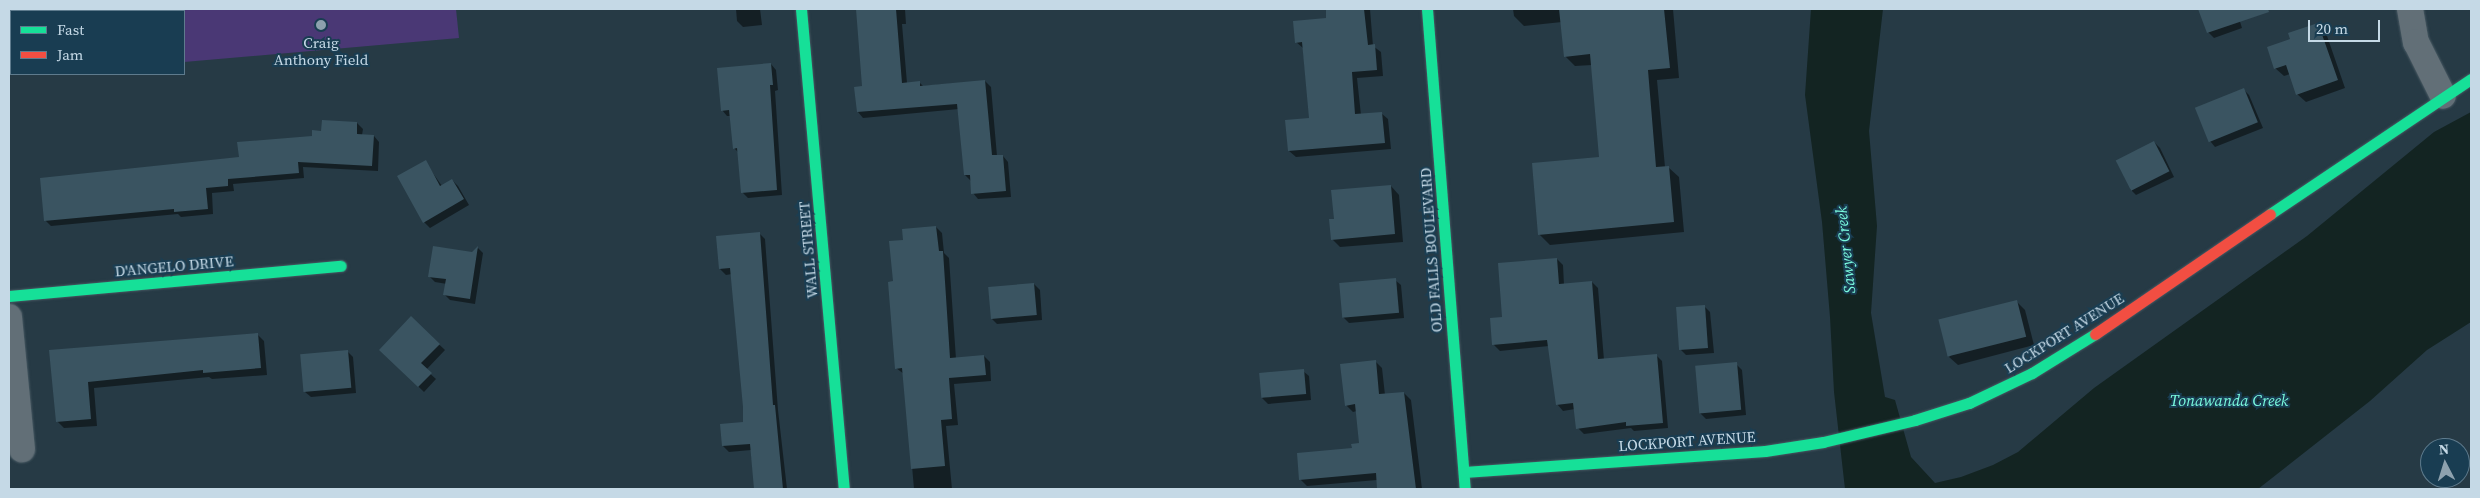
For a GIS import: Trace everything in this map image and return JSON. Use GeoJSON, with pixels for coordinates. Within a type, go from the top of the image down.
{"type":"FeatureCollection","features":[{"type":"Feature","properties":{"kind":"street","name":"WALL STREET"},"geometry":{"type":"LineString","coordinates":[[801,9],[844,489]]}},
{"type":"Feature","properties":{"kind":"street","name":"OLD FALLS BOULEVARD"},"geometry":{"type":"LineString","coordinates":[[1427,9],[1465,489]]}},
{"type":"Feature","properties":{"kind":"street"},"geometry":{"type":"LineString","coordinates":[[2410,9],[2416,42],[2443,96]]}},
{"type":"Feature","properties":{"kind":"street","name":"LOCKPORT AVENUE"},"geometry":{"type":"LineString","coordinates":[[1464,472],[1764,451],[1823,442],[1867,432],[1915,420],[1986,396],[2059,358],[2443,96],[2471,80]]}},
{"type":"Feature","properties":{"kind":"street","name":"D'ANGELO DRIVE"},"geometry":{"type":"LineString","coordinates":[[9,296],[341,266]]}},
{"type":"Feature","properties":{"kind":"street"},"geometry":{"type":"LineString","coordinates":[[9,317],[22,450]]}},
{"type":"Feature","properties":{"kind":"shaded area","name":"Craig Anthony Field"},"geometry":{"type":"Polygon","coordinates":[[[456,9],[459,38],[185,62],[185,10],[55,10],[456,9]]]}},
{"type":"Feature","properties":{"kind":"water","name":"Tonawanda Creek"},"geometry":{"type":"Polygon","coordinates":[[[1811,9],[1883,9],[1869,131],[1877,226],[1871,313],[1885,397],[1895,400],[1911,457],[1935,483],[1961,477],[1993,465],[2018,452],[2094,388],[2307,236],[2434,132],[2471,112],[2471,322],[2427,350],[2370,401],[2258,489],[1845,489],[1834,392],[1822,222],[1805,95],[1811,9]]]}},
{"type":"Feature","properties":{"kind":"building"},"geometry":{"type":"Polygon","coordinates":[[[856,9],[896,9],[902,83],[920,81],[920,86],[985,80],[992,155],[1003,155],[1006,191],[971,194],[970,175],[964,175],[957,104],[857,112],[854,87],[862,86],[856,9]]]}},
{"type":"Feature","properties":{"kind":"building"},"geometry":{"type":"Polygon","coordinates":[[[1326,9],[1364,9],[1368,45],[1375,44],[1377,70],[1352,72],[1355,114],[1382,112],[1385,143],[1288,151],[1285,120],[1309,118],[1302,42],[1295,43],[1293,21],[1326,18],[1326,9]]]}},
{"type":"Feature","properties":{"kind":"building"},"geometry":{"type":"Polygon","coordinates":[[[1559,9],[1664,9],[1670,68],[1648,70],[1656,167],[1669,166],[1674,222],[1538,235],[1532,163],[1599,157],[1590,54],[1564,57],[1559,9]]]}},
{"type":"Feature","properties":{"kind":"building"},"geometry":{"type":"Polygon","coordinates":[[[2198,9],[2268,9],[2269,12],[2207,33],[2198,9]]]}},
{"type":"Feature","properties":{"kind":"building"},"geometry":{"type":"Polygon","coordinates":[[[2318,23],[2338,80],[2296,95],[2286,65],[2274,69],[2267,47],[2290,39],[2288,33],[2318,23]]]}},
{"type":"Feature","properties":{"kind":"building"},"geometry":{"type":"Polygon","coordinates":[[[771,63],[773,85],[770,85],[777,190],[741,193],[737,148],[733,149],[729,110],[721,111],[717,68],[771,63]]]}},
{"type":"Feature","properties":{"kind":"building"},"geometry":{"type":"Polygon","coordinates":[[[2244,88],[2258,122],[2209,142],[2195,108],[2244,88]]]}},
{"type":"Feature","properties":{"kind":"building"},"geometry":{"type":"Polygon","coordinates":[[[322,120],[357,122],[357,134],[374,135],[372,166],[298,162],[299,173],[228,179],[228,186],[206,188],[208,209],[174,212],[174,209],[44,221],[40,178],[239,157],[237,142],[312,136],[312,130],[321,131],[322,120]]]}},
{"type":"Feature","properties":{"kind":"building"},"geometry":{"type":"Polygon","coordinates":[[[2154,141],[2169,171],[2131,191],[2116,161],[2154,141]]]}},
{"type":"Feature","properties":{"kind":"building"},"geometry":{"type":"Polygon","coordinates":[[[426,160],[440,186],[452,179],[464,199],[423,223],[397,176],[426,160]]]}},
{"type":"Feature","properties":{"kind":"building"},"geometry":{"type":"Polygon","coordinates":[[[1391,185],[1395,234],[1331,240],[1329,219],[1334,219],[1331,190],[1391,185]]]}},
{"type":"Feature","properties":{"kind":"building"},"geometry":{"type":"Polygon","coordinates":[[[936,226],[939,251],[943,251],[950,358],[984,355],[986,375],[949,378],[952,419],[941,420],[945,466],[911,469],[902,368],[895,369],[888,282],[893,281],[889,241],[903,240],[902,229],[936,226]]]}},
{"type":"Feature","properties":{"kind":"building"},"geometry":{"type":"Polygon","coordinates":[[[760,232],[773,405],[775,405],[783,489],[754,489],[750,444],[722,446],[720,424],[743,422],[743,407],[730,268],[719,269],[716,236],[760,232]]]}},
{"type":"Feature","properties":{"kind":"building"},"geometry":{"type":"Polygon","coordinates":[[[433,246],[472,252],[478,246],[470,299],[443,295],[446,279],[428,277],[433,246]]]}},
{"type":"Feature","properties":{"kind":"building"},"geometry":{"type":"Polygon","coordinates":[[[1557,258],[1559,284],[1592,281],[1598,359],[1657,354],[1663,423],[1626,426],[1626,422],[1576,429],[1573,403],[1556,405],[1547,340],[1492,345],[1490,318],[1502,317],[1498,263],[1557,258]]]}},
{"type":"Feature","properties":{"kind":"building"},"geometry":{"type":"Polygon","coordinates":[[[1396,278],[1399,313],[1342,318],[1339,283],[1396,278]]]}},
{"type":"Feature","properties":{"kind":"building"},"geometry":{"type":"Polygon","coordinates":[[[1034,283],[1037,315],[991,319],[988,287],[1034,283]]]}},
{"type":"Feature","properties":{"kind":"building"},"geometry":{"type":"Polygon","coordinates":[[[2017,300],[2026,337],[1948,356],[1938,320],[2017,300]]]}},
{"type":"Feature","properties":{"kind":"building"},"geometry":{"type":"Polygon","coordinates":[[[1705,305],[1708,348],[1679,350],[1676,307],[1705,305]]]}},
{"type":"Feature","properties":{"kind":"building"},"geometry":{"type":"Polygon","coordinates":[[[411,316],[440,344],[421,363],[432,373],[418,387],[379,350],[411,316]]]}},
{"type":"Feature","properties":{"kind":"building"},"geometry":{"type":"Polygon","coordinates":[[[258,333],[261,368],[203,373],[203,370],[88,382],[91,419],[56,422],[49,350],[258,333]]]}},
{"type":"Feature","properties":{"kind":"building"},"geometry":{"type":"Polygon","coordinates":[[[348,350],[351,388],[303,392],[300,354],[348,350]]]}},
{"type":"Feature","properties":{"kind":"building"},"geometry":{"type":"Polygon","coordinates":[[[1376,360],[1379,394],[1404,392],[1416,489],[1377,489],[1376,473],[1299,480],[1297,453],[1352,448],[1351,444],[1359,443],[1355,404],[1345,406],[1340,364],[1376,360]]]}},
{"type":"Feature","properties":{"kind":"building"},"geometry":{"type":"Polygon","coordinates":[[[1737,362],[1741,410],[1699,413],[1695,366],[1737,362]]]}},
{"type":"Feature","properties":{"kind":"building"},"geometry":{"type":"Polygon","coordinates":[[[1304,369],[1306,394],[1261,398],[1259,373],[1304,369]]]}},
{"type":"Feature","properties":{"kind":"traffic: fast"},"geometry":{"type":"LineString","coordinates":[[801,9],[844,489]]}},
{"type":"Feature","properties":{"kind":"traffic: fast"},"geometry":{"type":"LineString","coordinates":[[1427,9],[1465,489]]}},
{"type":"Feature","properties":{"kind":"traffic: fast"},"geometry":{"type":"LineString","coordinates":[[2270,214],[2471,79]]}},
{"type":"Feature","properties":{"kind":"traffic: fast"},"geometry":{"type":"LineString","coordinates":[[9,296],[341,266]]}},
{"type":"Feature","properties":{"kind":"traffic: fast"},"geometry":{"type":"LineString","coordinates":[[1464,472],[1765,451],[1823,442],[1915,420],[1969,403],[2032,373],[2095,334]]}},
{"type":"Feature","properties":{"kind":"traffic: jam"},"geometry":{"type":"LineString","coordinates":[[2095,334],[2270,214]]}},
{"type":"Feature","properties":{"kind":"place","name":"Craig Anthony Field"},"geometry":{"type":"Point","coordinates":[321,25]}},
{"type":"Feature","properties":{"kind":"water label","name":"Sawyer Creek"},"geometry":{"type":"Point","coordinates":[1845,250]}}]}
